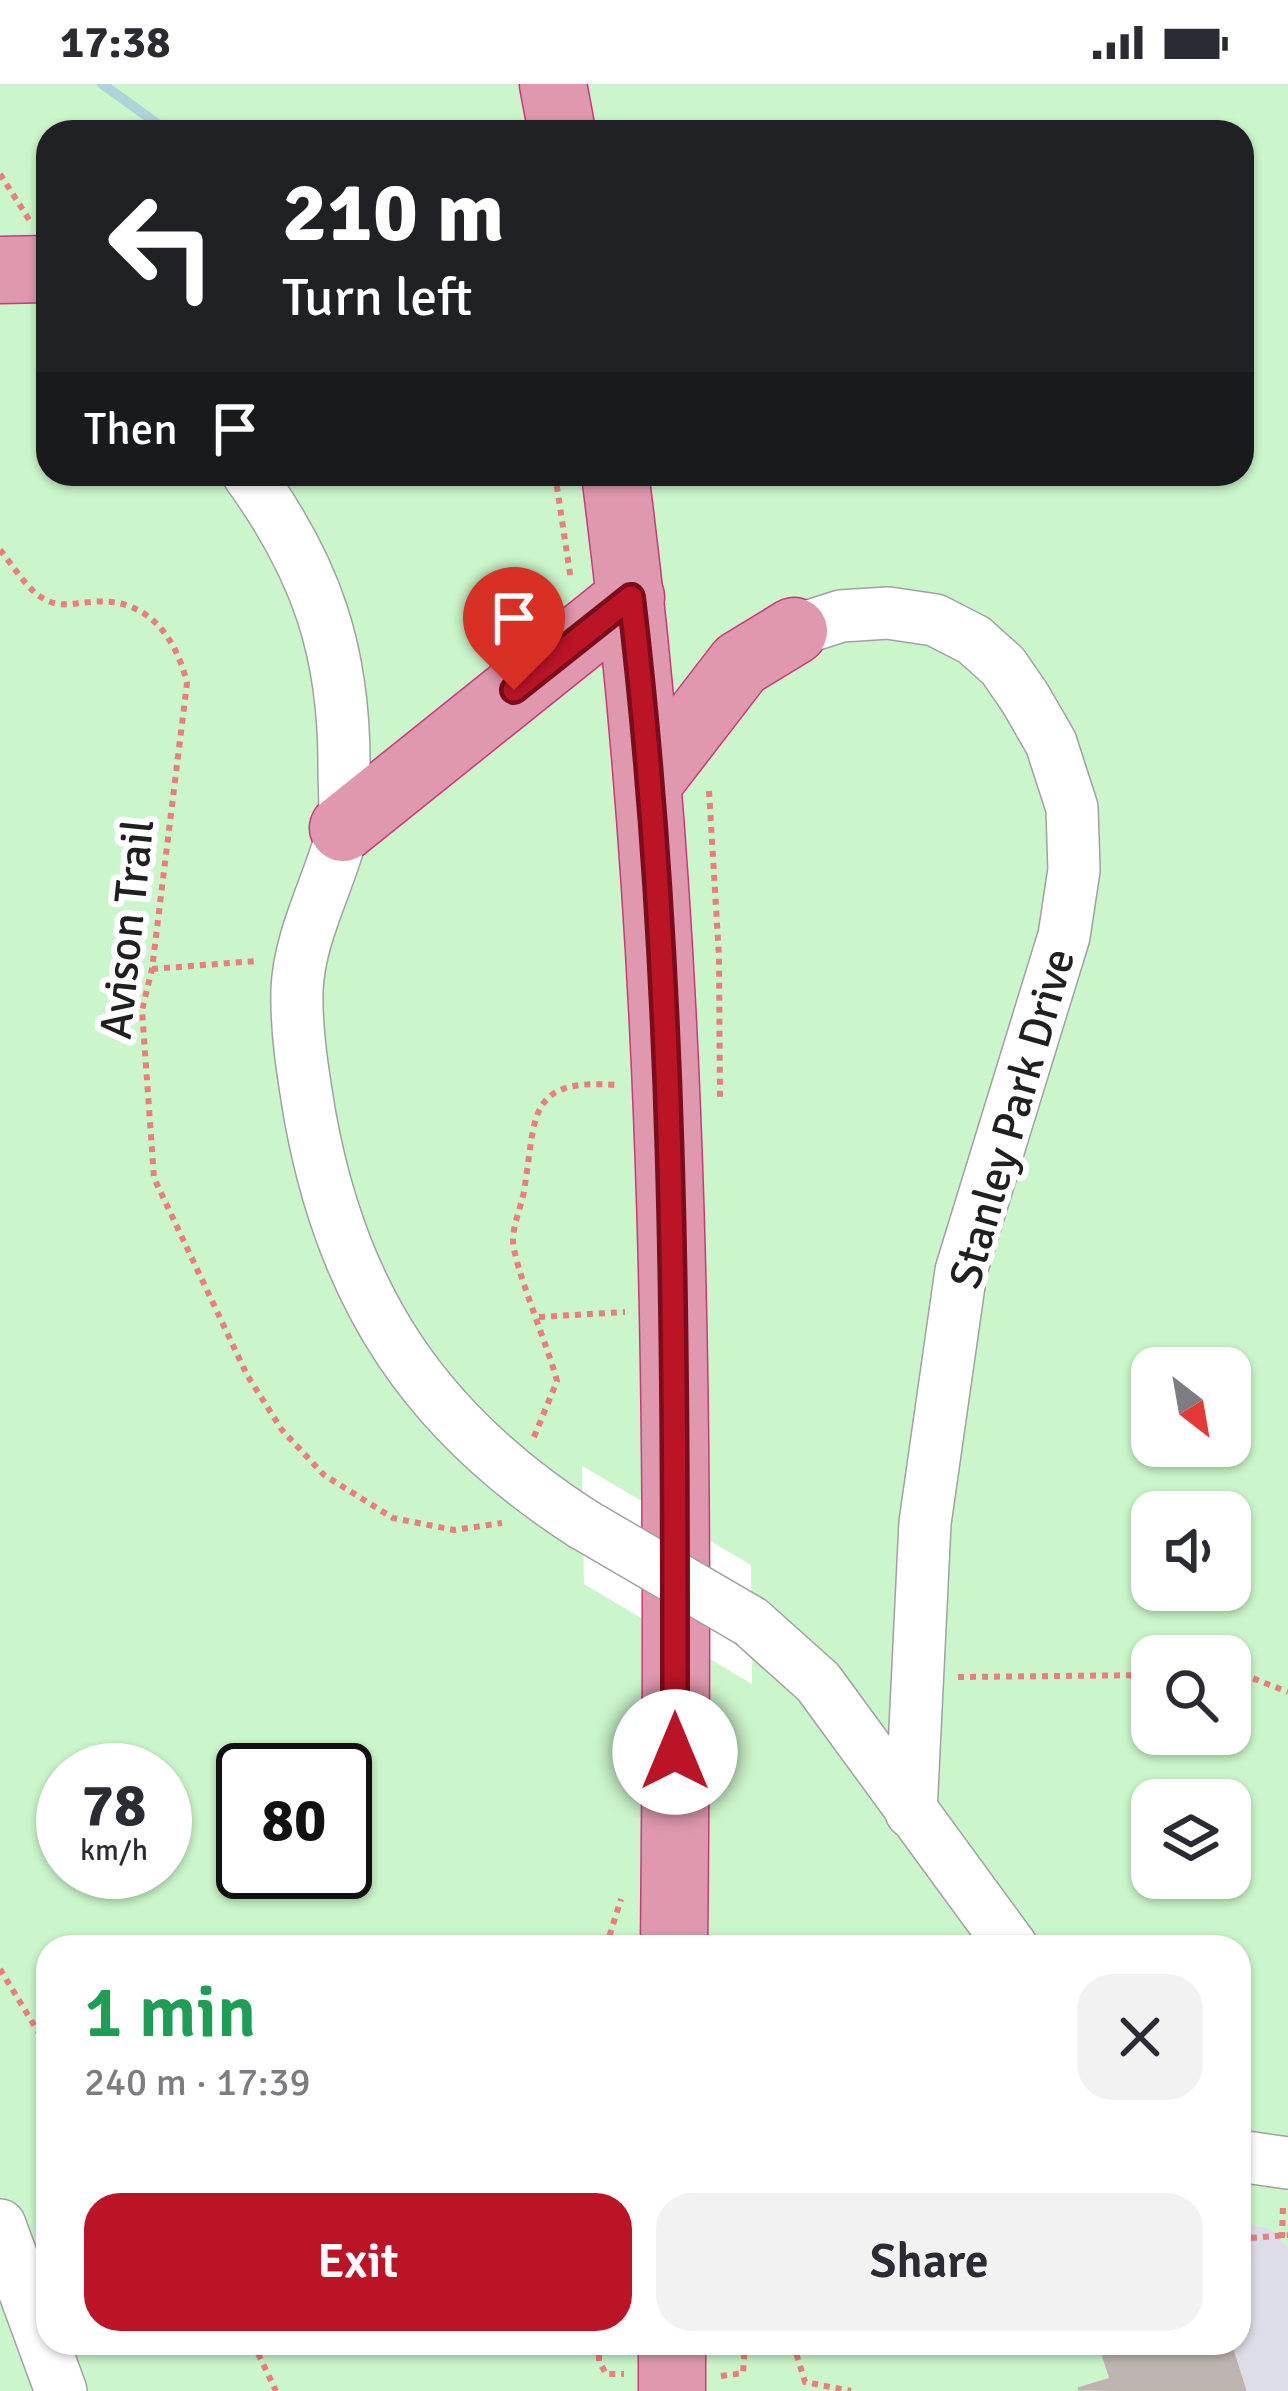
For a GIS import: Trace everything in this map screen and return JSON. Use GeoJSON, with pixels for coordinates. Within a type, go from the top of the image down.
{"type":"FeatureCollection","features":[{"type":"Feature","properties":{"kind":"highway"},"geometry":{"type":"LineString","coordinates":[[553,84],[560,120]]}},
{"type":"Feature","properties":{"kind":"highway"},"geometry":{"type":"LineString","coordinates":[[614,486],[602,598],[650,782],[667,1040],[675,1273],[674,1935]]}},
{"type":"Feature","properties":{"kind":"highway"},"geometry":{"type":"LineString","coordinates":[[344,828],[602,598]]}},
{"type":"Feature","properties":{"kind":"highway"},"geometry":{"type":"LineString","coordinates":[[650,782],[740,664],[794,631]]}},
{"type":"Feature","properties":{"kind":"highway"},"geometry":{"type":"LineString","coordinates":[[672,2355],[672,2391]]}},
{"type":"Feature","properties":{"kind":"street"},"geometry":{"type":"LineString","coordinates":[[0,286],[36,302]]}},
{"type":"Feature","properties":{"kind":"street"},"geometry":{"type":"LineString","coordinates":[[256,486],[300,556],[335,651],[344,703],[344,828],[302,957],[297,987],[300,1058],[323,1185],[341,1243],[415,1376],[496,1462],[583,1524],[752,1622],[818,1682],[1003,1935]]}},
{"type":"Feature","properties":{"kind":"street","name":"Stanley Park Drive"},"geometry":{"type":"LineString","coordinates":[[794,631],[841,616],[888,613],[934,620],[974,640],[1003,666],[1051,742],[1072,808],[1073,870],[1064,936],[961,1271],[925,1522],[911,1812]]}},
{"type":"Feature","properties":{"kind":"street"},"geometry":{"type":"LineString","coordinates":[[1251,2162],[1286,2179]]}},
{"type":"Feature","properties":{"kind":"street"},"geometry":{"type":"LineString","coordinates":[[0,2225],[36,2323]]}},
{"type":"Feature","properties":{"kind":"street"},"geometry":{"type":"LineString","coordinates":[[48,2355],[61,2391]]}},
{"type":"Feature","properties":{"kind":"path"},"geometry":{"type":"LineString","coordinates":[[0,174],[15,191],[27,255]]}},
{"type":"Feature","properties":{"kind":"path"},"geometry":{"type":"LineString","coordinates":[[560,486],[602,598]]}},
{"type":"Feature","properties":{"kind":"path","name":"Avison Trail"},"geometry":{"type":"LineString","coordinates":[[0,550],[39,597],[59,606],[126,602],[156,621],[179,652],[187,683],[152,969],[142,1010],[154,1178],[247,1375],[282,1430],[324,1474],[393,1518],[454,1530],[515,1521]]}},
{"type":"Feature","properties":{"kind":"path"},"geometry":{"type":"LineString","coordinates":[[152,969],[302,957]]}},
{"type":"Feature","properties":{"kind":"path"},"geometry":{"type":"LineString","coordinates":[[496,1462],[533,1439],[557,1381],[513,1240],[539,1106],[569,1084],[626,1086]]}},
{"type":"Feature","properties":{"kind":"path"},"geometry":{"type":"LineString","coordinates":[[538,1317],[631,1312]]}},
{"type":"Feature","properties":{"kind":"path"},"geometry":{"type":"LineString","coordinates":[[916,1677],[1131,1675]]}},
{"type":"Feature","properties":{"kind":"path"},"geometry":{"type":"LineString","coordinates":[[1251,1678],[1288,1692]]}},
{"type":"Feature","properties":{"kind":"path"},"geometry":{"type":"LineString","coordinates":[[0,1969],[36,2030]]}},
{"type":"Feature","properties":{"kind":"path"},"geometry":{"type":"LineString","coordinates":[[0,1998],[11,1992]]}},
{"type":"Feature","properties":{"kind":"path"},"geometry":{"type":"LineString","coordinates":[[1251,2238],[1285,2237],[1286,2179]]}},
{"type":"Feature","properties":{"kind":"path"},"geometry":{"type":"LineString","coordinates":[[259,2355],[276,2391]]}},
{"type":"Feature","properties":{"kind":"path"},"geometry":{"type":"LineString","coordinates":[[599,2355],[606,2374]]}},
{"type":"Feature","properties":{"kind":"path"},"geometry":{"type":"LineString","coordinates":[[743,2372],[744,2355]]}},
{"type":"Feature","properties":{"kind":"path"},"geometry":{"type":"LineString","coordinates":[[797,2355],[810,2391]]}},
{"type":"Feature","properties":{"kind":"path"},"geometry":{"type":"LineString","coordinates":[[805,2382],[851,2391]]}},
{"type":"Feature","properties":{"kind":"green space"},"geometry":{"type":"Polygon","coordinates":[[[0,84],[1288,84],[1288,2391],[0,2391],[0,84]]]}},
{"type":"Feature","properties":{"kind":"shaded area"},"geometry":{"type":"Polygon","coordinates":[[[1251,2225],[1270,2229],[1288,2248],[1288,2391],[1245,2391],[1233,2355],[1251,2355],[1251,2225]]]}},
{"type":"Feature","properties":{"kind":"pier"},"geometry":{"type":"Polygon","coordinates":[[[582,1466],[751,1565],[752,1684],[584,1584],[582,1466]]]}},
{"type":"Feature","properties":{"kind":"building"},"geometry":{"type":"Polygon","coordinates":[[[1103,2355],[1234,2355],[1245,2391],[1078,2389],[1111,2379],[1103,2355]]]}},
{"type":"Feature","properties":{"kind":"waterway"},"geometry":{"type":"LineString","coordinates":[[102,84],[152,120]]}},
{"type":"Feature","properties":{"kind":"route"},"geometry":{"type":"LineString","coordinates":[[514,690],[631,597],[650,782],[667,1040],[675,1273],[675,1752]]}}]}
